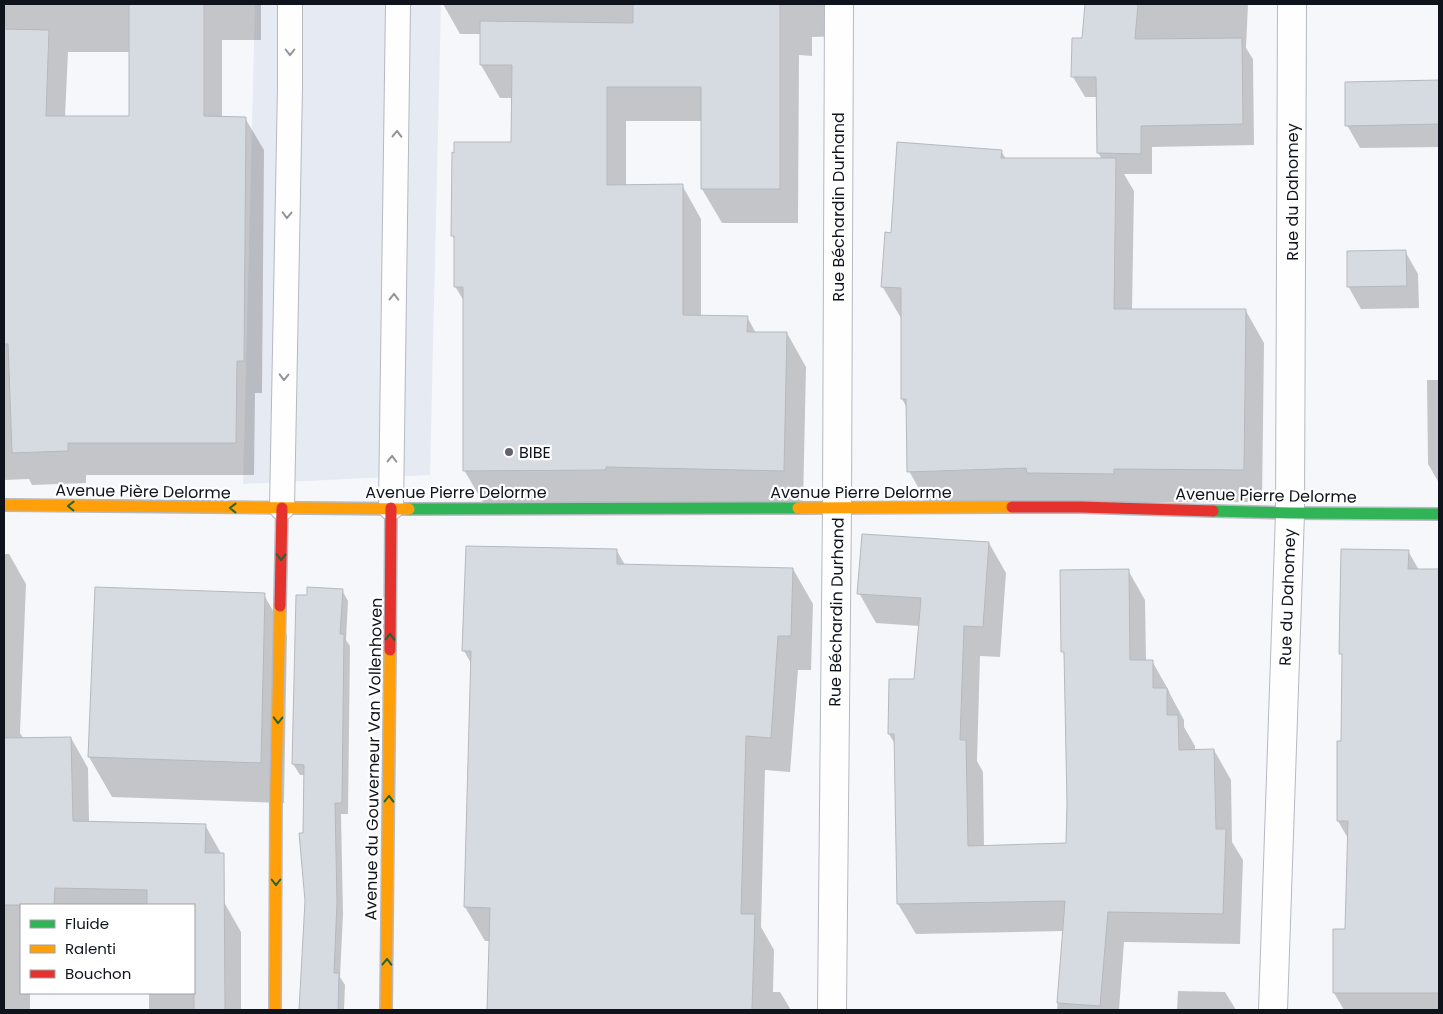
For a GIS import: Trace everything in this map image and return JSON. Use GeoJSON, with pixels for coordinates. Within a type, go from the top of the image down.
{"type":"FeatureCollection","features":[{"type":"Feature","properties":{"kind":"main road","name":"Avenue Pière Delorme"},"geometry":{"type":"LineString","coordinates":[[4,505],[282,508]]}},
{"type":"Feature","properties":{"kind":"main road","name":"Avenue Pierre Delorme"},"geometry":{"type":"LineString","coordinates":[[282,508],[1080,507],[1290,513],[1439,514]]}},
{"type":"Feature","properties":{"kind":"main road"},"geometry":{"type":"LineString","coordinates":[[275,1010],[276,780],[282,508]]}},
{"type":"Feature","properties":{"kind":"main road","name":"Avenue du Gouverneur Van Vollenhoven"},"geometry":{"type":"LineString","coordinates":[[386,1010],[392,508]]}},
{"type":"Feature","properties":{"kind":"street","name":"Rue Béchardin Durhand"},"geometry":{"type":"LineString","coordinates":[[832,1010],[840,4]]}},
{"type":"Feature","properties":{"kind":"street","name":"Rue du Dahomey"},"geometry":{"type":"LineString","coordinates":[[1273,1010],[1290,513],[1292,4]]}},
{"type":"Feature","properties":{"kind":"lane"},"geometry":{"type":"LineString","coordinates":[[282,508],[290,4]]}},
{"type":"Feature","properties":{"kind":"lane"},"geometry":{"type":"LineString","coordinates":[[392,508],[398,4]]}},
{"type":"Feature","properties":{"kind":"shaded area"},"geometry":{"type":"Polygon","coordinates":[[[255,4],[441,4],[430,475],[243,484],[255,4]]]}},
{"type":"Feature","properties":{"kind":"building"},"geometry":{"type":"Polygon","coordinates":[[[129,4],[204,4],[204,116],[246,117],[244,361],[237,361],[236,443],[68,443],[68,451],[12,453],[8,344],[4,344],[4,29],[49,30],[46,116],[129,116],[129,4]]]}},
{"type":"Feature","properties":{"kind":"building"},"geometry":{"type":"Polygon","coordinates":[[[633,4],[780,4],[780,189],[701,189],[701,87],[607,87],[607,185],[683,184],[683,315],[748,316],[747,332],[787,332],[784,471],[606,467],[606,470],[463,471],[463,287],[454,287],[454,236],[451,236],[452,152],[454,153],[454,142],[511,142],[512,65],[480,65],[480,21],[633,23],[633,4]]]}},
{"type":"Feature","properties":{"kind":"building"},"geometry":{"type":"Polygon","coordinates":[[[1085,4],[1138,4],[1135,39],[1242,38],[1243,124],[1141,126],[1141,154],[1097,153],[1096,77],[1071,77],[1072,38],[1082,38],[1085,4]]]}},
{"type":"Feature","properties":{"kind":"building"},"geometry":{"type":"Polygon","coordinates":[[[1439,80],[1439,124],[1345,126],[1345,82],[1439,80]]]}},
{"type":"Feature","properties":{"kind":"building"},"geometry":{"type":"Polygon","coordinates":[[[897,142],[1002,150],[1001,158],[1116,158],[1114,309],[1246,309],[1244,470],[1114,469],[1114,474],[1027,473],[1026,468],[907,472],[906,399],[901,399],[901,288],[881,287],[885,232],[891,233],[897,142]]]}},
{"type":"Feature","properties":{"kind":"building"},"geometry":{"type":"Polygon","coordinates":[[[1406,250],[1407,286],[1347,287],[1347,251],[1406,250]]]}},
{"type":"Feature","properties":{"kind":"building"},"geometry":{"type":"Polygon","coordinates":[[[862,534],[989,542],[983,627],[964,626],[960,740],[966,740],[968,846],[1066,843],[1064,652],[1061,652],[1060,570],[1129,569],[1130,660],[1153,660],[1153,688],[1167,688],[1167,715],[1178,715],[1179,750],[1214,749],[1216,829],[1226,829],[1223,914],[1108,912],[1100,1006],[1057,1003],[1065,901],[897,904],[894,734],[888,734],[889,679],[914,679],[921,598],[857,594],[862,534]]]}},
{"type":"Feature","properties":{"kind":"building"},"geometry":{"type":"Polygon","coordinates":[[[466,546],[617,549],[617,564],[793,568],[791,636],[778,636],[771,738],[746,736],[741,914],[755,914],[752,1010],[487,1010],[490,908],[464,907],[471,651],[462,651],[466,546]]]}},
{"type":"Feature","properties":{"kind":"building"},"geometry":{"type":"Polygon","coordinates":[[[1341,549],[1409,550],[1408,569],[1439,569],[1439,993],[1333,993],[1333,929],[1345,929],[1348,821],[1337,821],[1337,741],[1341,741],[1342,654],[1339,654],[1341,549]]]}},
{"type":"Feature","properties":{"kind":"building"},"geometry":{"type":"Polygon","coordinates":[[[95,587],[265,593],[261,763],[88,757],[95,587]]]}},
{"type":"Feature","properties":{"kind":"building"},"geometry":{"type":"Polygon","coordinates":[[[307,587],[343,589],[340,634],[344,634],[342,803],[335,803],[337,902],[334,973],[339,973],[338,1010],[299,1010],[305,901],[299,833],[303,833],[304,765],[292,764],[296,595],[307,595],[307,587]]]}},
{"type":"Feature","properties":{"kind":"building"},"geometry":{"type":"Polygon","coordinates":[[[71,737],[73,821],[206,824],[205,853],[224,853],[225,1010],[194,1010],[195,904],[147,904],[147,890],[55,888],[54,904],[4,905],[4,738],[71,737]]]}},
{"type":"Feature","properties":{"kind":"traffic: fast"},"geometry":{"type":"LineString","coordinates":[[409,509],[798,508]]}},
{"type":"Feature","properties":{"kind":"traffic: fast"},"geometry":{"type":"LineString","coordinates":[[1213,511],[1439,514]]}},
{"type":"Feature","properties":{"kind":"traffic: slow"},"geometry":{"type":"LineString","coordinates":[[4,505],[409,509]]}},
{"type":"Feature","properties":{"kind":"traffic: slow"},"geometry":{"type":"LineString","coordinates":[[798,508],[1012,507]]}},
{"type":"Feature","properties":{"kind":"traffic: slow"},"geometry":{"type":"LineString","coordinates":[[275,1010],[276,789],[280,606]]}},
{"type":"Feature","properties":{"kind":"traffic: slow"},"geometry":{"type":"LineString","coordinates":[[386,1010],[390,650]]}},
{"type":"Feature","properties":{"kind":"traffic: jam"},"geometry":{"type":"LineString","coordinates":[[1012,507],[1213,511]]}},
{"type":"Feature","properties":{"kind":"traffic: jam"},"geometry":{"type":"LineString","coordinates":[[280,606],[282,508]]}},
{"type":"Feature","properties":{"kind":"traffic: jam"},"geometry":{"type":"LineString","coordinates":[[390,650],[391,508]]}},
{"type":"Feature","properties":{"kind":"place","name":"BIBE"},"geometry":{"type":"Point","coordinates":[509,452]}}]}
